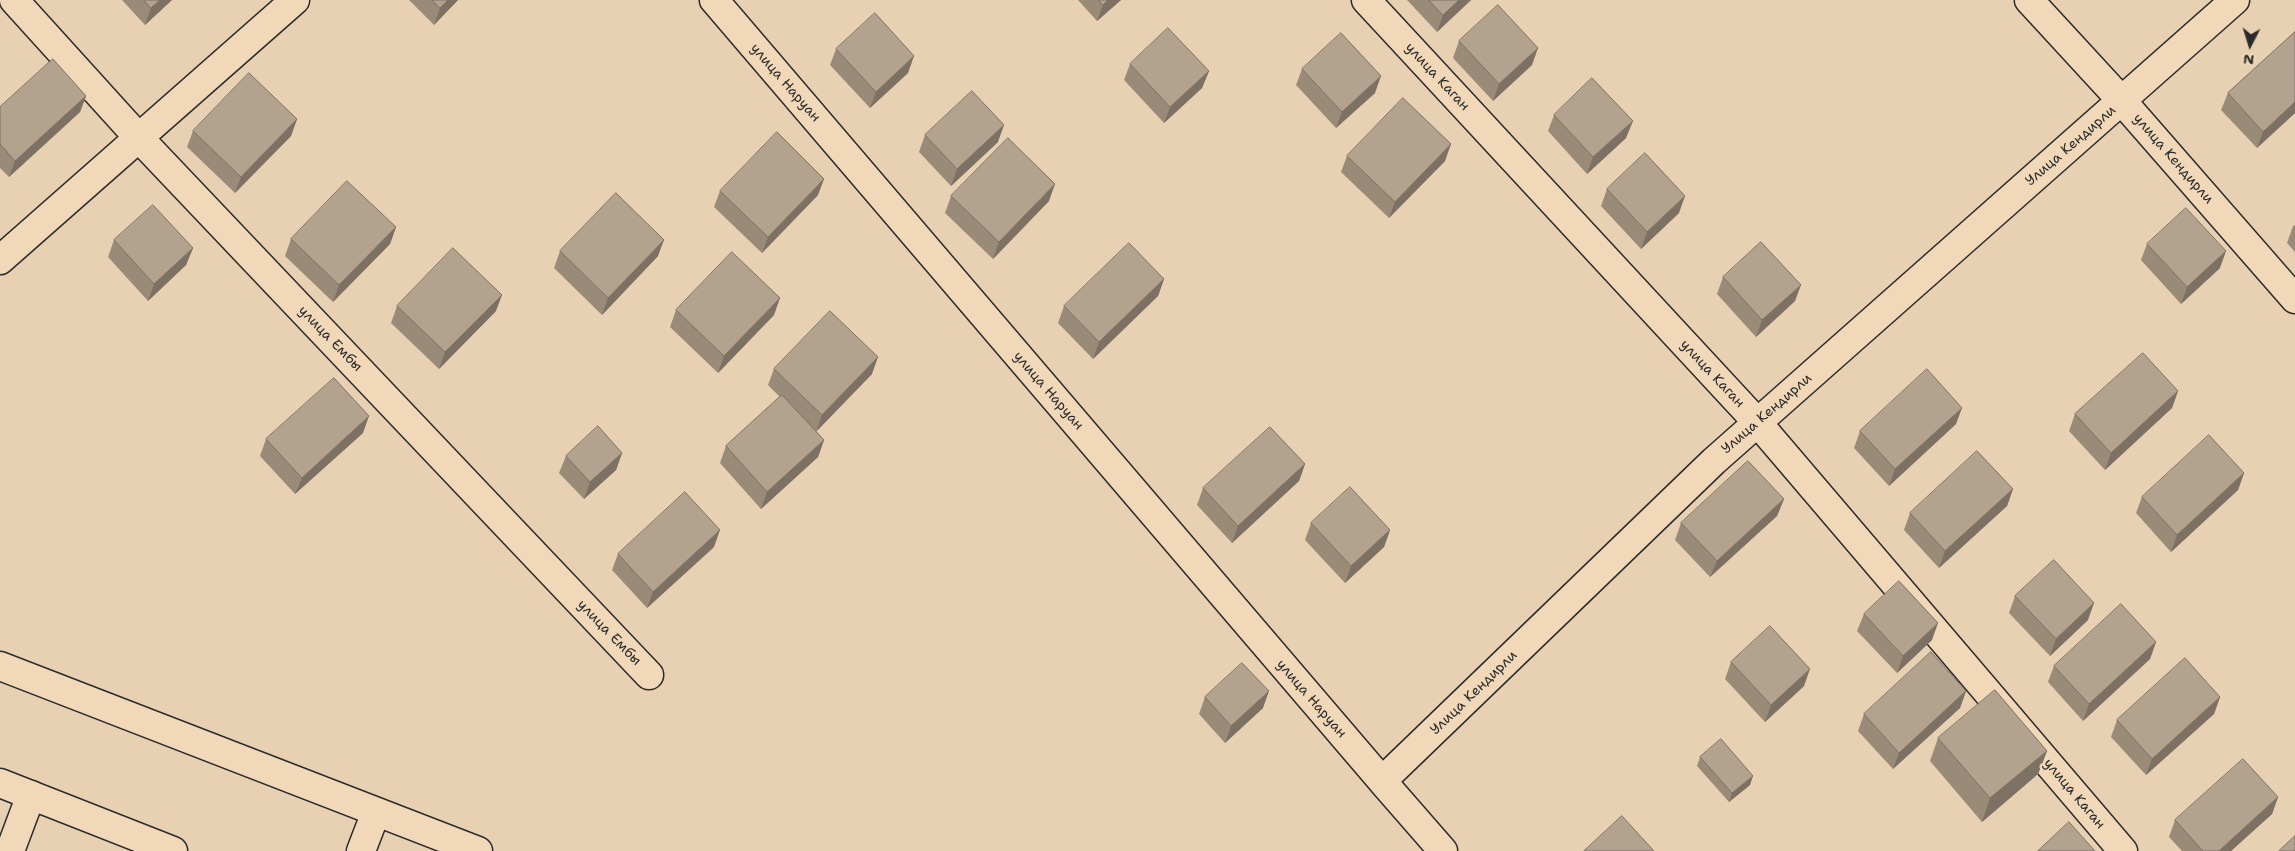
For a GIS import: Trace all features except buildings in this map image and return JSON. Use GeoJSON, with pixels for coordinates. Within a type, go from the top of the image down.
{"type":"FeatureCollection","features":[{"type":"Feature","properties":{"kind":"street","name":"улица Ембы"},"geometry":{"type":"LineString","coordinates":[[14,0],[138,137],[649,675]]}},
{"type":"Feature","properties":{"kind":"street"},"geometry":{"type":"LineString","coordinates":[[0,260],[295,0]]}},
{"type":"Feature","properties":{"kind":"street","name":"улица Наруан"},"geometry":{"type":"LineString","coordinates":[[714,0],[1382,781]]}},
{"type":"Feature","properties":{"kind":"street","name":"улица Каган"},"geometry":{"type":"LineString","coordinates":[[1366,0],[1757,422],[2123,851]]}},
{"type":"Feature","properties":{"kind":"street","name":"улица Кендирли"},"geometry":{"type":"LineString","coordinates":[[2029,0],[2122,101],[2295,299]]}},
{"type":"Feature","properties":{"kind":"street","name":"Улица Кендирли"},"geometry":{"type":"LineString","coordinates":[[1382,781],[1714,461],[2235,0]]}},
{"type":"Feature","properties":{"kind":"street"},"geometry":{"type":"LineString","coordinates":[[0,666],[478,851]]}},
{"type":"Feature","properties":{"kind":"street"},"geometry":{"type":"LineString","coordinates":[[1382,781],[1443,851]]}},
{"type":"Feature","properties":{"kind":"street"},"geometry":{"type":"LineString","coordinates":[[0,783],[172,851]]}},
{"type":"Feature","properties":{"kind":"street"},"geometry":{"type":"LineString","coordinates":[[10,851],[31,796]]}},
{"type":"Feature","properties":{"kind":"street"},"geometry":{"type":"LineString","coordinates":[[361,851],[376,812]]}}]}
